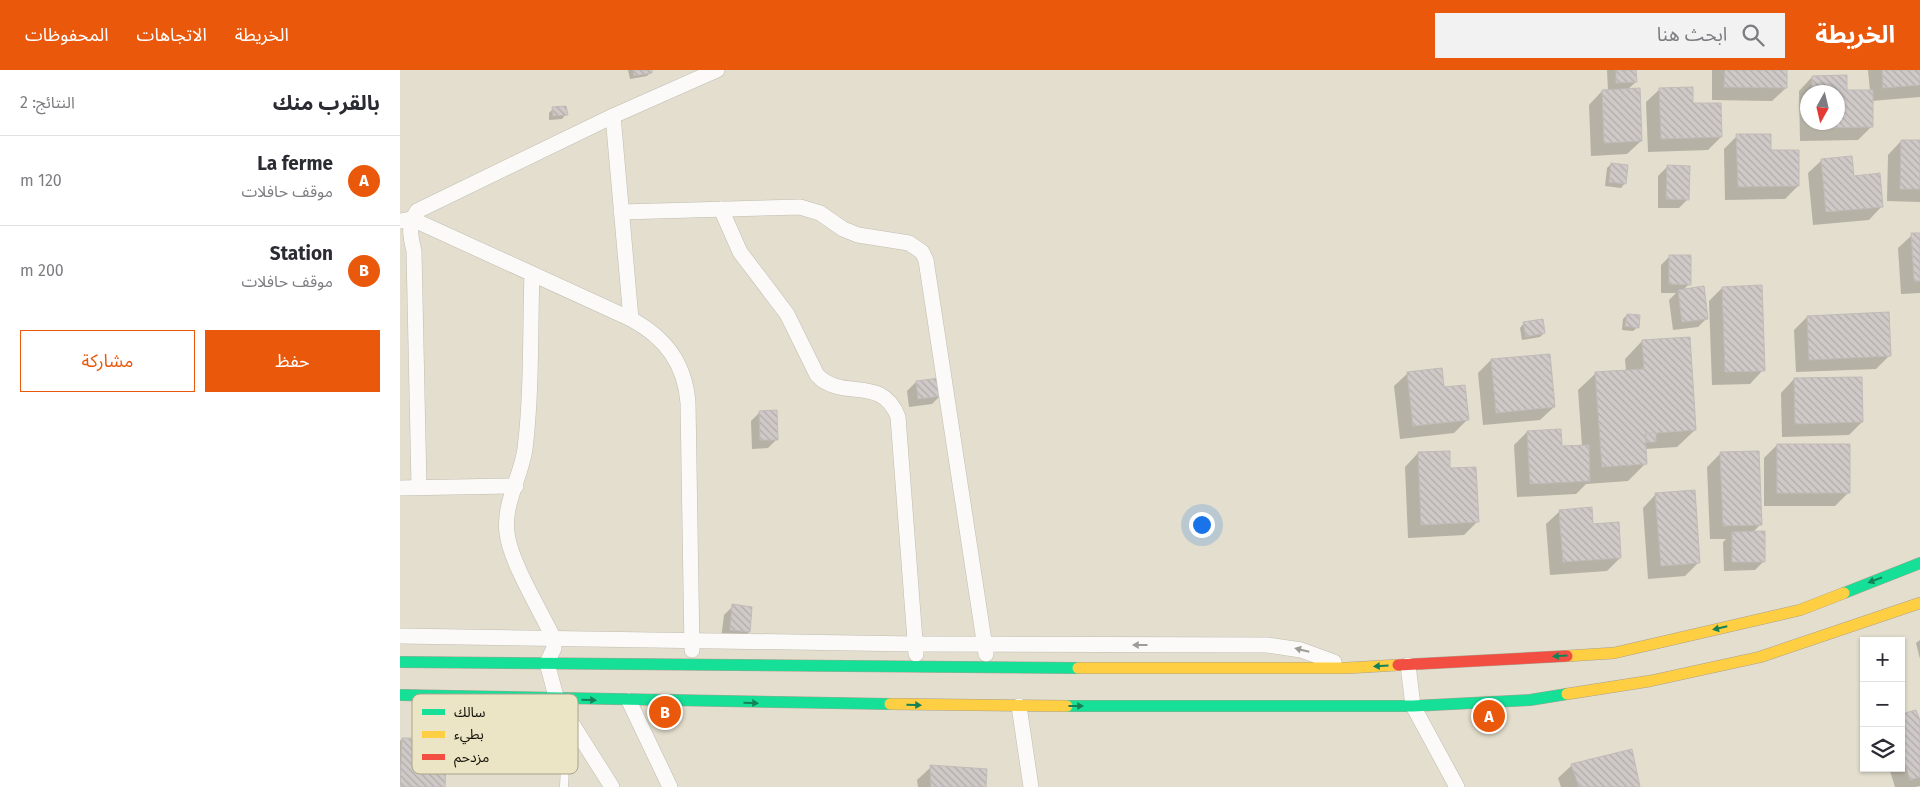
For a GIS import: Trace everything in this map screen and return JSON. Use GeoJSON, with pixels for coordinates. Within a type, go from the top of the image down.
{"type":"FeatureCollection","features":[{"type":"Feature","properties":{"kind":"highway"},"geometry":{"type":"LineString","coordinates":[[400,662],[917,668],[1347,668],[1614,653],[1800,610],[1920,563]]}},
{"type":"Feature","properties":{"kind":"highway"},"geometry":{"type":"LineString","coordinates":[[578,700],[1019,706],[1414,706],[1530,700],[1650,680],[1760,656],[1919,607]]}},
{"type":"Feature","properties":{"kind":"street"},"geometry":{"type":"LineString","coordinates":[[406,220],[417,211],[432,203],[613,116],[718,70]]}},
{"type":"Feature","properties":{"kind":"street"},"geometry":{"type":"LineString","coordinates":[[613,116],[631,319]]}},
{"type":"Feature","properties":{"kind":"street"},"geometry":{"type":"LineString","coordinates":[[621,212],[721,208],[789,207],[810,209],[850,232],[909,243],[922,252],[926,260],[988,668]]}},
{"type":"Feature","properties":{"kind":"street"},"geometry":{"type":"LineString","coordinates":[[721,208],[740,252],[787,314],[818,374],[823,380],[836,386],[877,392],[887,398],[894,407],[898,417],[917,668]]}},
{"type":"Feature","properties":{"kind":"street"},"geometry":{"type":"LineString","coordinates":[[406,220],[631,319],[648,329],[667,346],[676,359],[687,388],[692,664]]}},
{"type":"Feature","properties":{"kind":"street"},"geometry":{"type":"LineString","coordinates":[[406,220],[414,251],[419,487]]}},
{"type":"Feature","properties":{"kind":"street"},"geometry":{"type":"LineString","coordinates":[[532,274],[526,431],[516,486],[507,511],[509,544],[553,637],[554,648],[547,663],[555,694]]}},
{"type":"Feature","properties":{"kind":"street"},"geometry":{"type":"LineString","coordinates":[[400,488],[516,486]]}},
{"type":"Feature","properties":{"kind":"street"},"geometry":{"type":"LineString","coordinates":[[400,636],[915,644],[1267,645],[1301,650],[1347,668]]}},
{"type":"Feature","properties":{"kind":"street"},"geometry":{"type":"LineString","coordinates":[[1408,665],[1414,706],[1457,787]]}},
{"type":"Feature","properties":{"kind":"street"},"geometry":{"type":"LineString","coordinates":[[629,701],[670,787]]}},
{"type":"Feature","properties":{"kind":"street"},"geometry":{"type":"LineString","coordinates":[[1019,706],[1031,787]]}},
{"type":"Feature","properties":{"kind":"street"},"geometry":{"type":"LineString","coordinates":[[578,732],[612,787]]}},
{"type":"Feature","properties":{"kind":"lane"},"geometry":{"type":"LineString","coordinates":[[564,787],[565,774]]}},
{"type":"Feature","properties":{"kind":"building"},"geometry":{"type":"Polygon","coordinates":[[[633,70],[652,70],[652,73],[634,76],[633,70]]]}},
{"type":"Feature","properties":{"kind":"building"},"geometry":{"type":"Polygon","coordinates":[[[1616,70],[1636,70],[1637,82],[1616,83],[1616,70]]]}},
{"type":"Feature","properties":{"kind":"building"},"geometry":{"type":"Polygon","coordinates":[[[1725,70],[1787,70],[1787,88],[1724,87],[1725,70]]]}},
{"type":"Feature","properties":{"kind":"building"},"geometry":{"type":"Polygon","coordinates":[[[1882,70],[1920,70],[1920,85],[1883,88],[1882,70]]]}},
{"type":"Feature","properties":{"kind":"building"},"geometry":{"type":"Polygon","coordinates":[[[1847,75],[1847,90],[1873,90],[1873,127],[1845,127],[1845,85],[1812,85],[1812,76],[1847,75]]]}},
{"type":"Feature","properties":{"kind":"building"},"geometry":{"type":"Polygon","coordinates":[[[1693,87],[1693,103],[1721,103],[1722,137],[1661,139],[1659,88],[1693,87]]]}},
{"type":"Feature","properties":{"kind":"building"},"geometry":{"type":"Polygon","coordinates":[[[1640,88],[1642,141],[1604,143],[1602,90],[1640,88]]]}},
{"type":"Feature","properties":{"kind":"building"},"geometry":{"type":"Polygon","coordinates":[[[566,106],[568,115],[553,116],[552,107],[566,106]]]}},
{"type":"Feature","properties":{"kind":"building"},"geometry":{"type":"Polygon","coordinates":[[[1736,134],[1771,134],[1771,150],[1799,150],[1799,186],[1738,187],[1736,134]]]}},
{"type":"Feature","properties":{"kind":"building"},"geometry":{"type":"Polygon","coordinates":[[[1901,140],[1920,140],[1920,189],[1900,189],[1901,140]]]}},
{"type":"Feature","properties":{"kind":"building"},"geometry":{"type":"Polygon","coordinates":[[[1852,156],[1854,176],[1880,173],[1883,207],[1826,212],[1821,159],[1852,156]]]}},
{"type":"Feature","properties":{"kind":"building"},"geometry":{"type":"Polygon","coordinates":[[[1611,163],[1628,165],[1626,184],[1609,182],[1611,163]]]}},
{"type":"Feature","properties":{"kind":"building"},"geometry":{"type":"Polygon","coordinates":[[[1667,165],[1690,166],[1689,200],[1666,199],[1667,165]]]}},
{"type":"Feature","properties":{"kind":"building"},"geometry":{"type":"Polygon","coordinates":[[[1911,233],[1920,233],[1920,281],[1914,281],[1911,233]]]}},
{"type":"Feature","properties":{"kind":"building"},"geometry":{"type":"Polygon","coordinates":[[[1669,255],[1691,255],[1691,285],[1669,284],[1669,255]]]}},
{"type":"Feature","properties":{"kind":"building"},"geometry":{"type":"Polygon","coordinates":[[[1762,285],[1765,371],[1725,372],[1722,287],[1762,285]]]}},
{"type":"Feature","properties":{"kind":"building"},"geometry":{"type":"Polygon","coordinates":[[[1704,286],[1708,319],[1682,322],[1678,290],[1704,286]]]}},
{"type":"Feature","properties":{"kind":"building"},"geometry":{"type":"Polygon","coordinates":[[[1889,312],[1891,356],[1809,360],[1807,316],[1889,312]]]}},
{"type":"Feature","properties":{"kind":"building"},"geometry":{"type":"Polygon","coordinates":[[[1627,314],[1640,315],[1639,328],[1625,326],[1627,314]]]}},
{"type":"Feature","properties":{"kind":"building"},"geometry":{"type":"Polygon","coordinates":[[[1543,319],[1545,333],[1526,337],[1523,322],[1543,319]]]}},
{"type":"Feature","properties":{"kind":"building"},"geometry":{"type":"Polygon","coordinates":[[[1690,337],[1696,430],[1645,434],[1647,464],[1602,467],[1595,372],[1644,369],[1642,340],[1690,337]]]}},
{"type":"Feature","properties":{"kind":"building"},"geometry":{"type":"Polygon","coordinates":[[[1550,354],[1555,407],[1496,413],[1491,359],[1550,354]]]}},
{"type":"Feature","properties":{"kind":"building"},"geometry":{"type":"Polygon","coordinates":[[[1442,368],[1444,387],[1465,385],[1469,420],[1413,426],[1407,372],[1442,368]]]}},
{"type":"Feature","properties":{"kind":"building"},"geometry":{"type":"Polygon","coordinates":[[[1862,377],[1863,422],[1795,424],[1794,378],[1862,377]]]}},
{"type":"Feature","properties":{"kind":"building"},"geometry":{"type":"Polygon","coordinates":[[[940,378],[943,396],[918,399],[916,381],[940,378]]]}},
{"type":"Feature","properties":{"kind":"building"},"geometry":{"type":"Polygon","coordinates":[[[777,410],[778,440],[760,440],[759,411],[777,410]]]}},
{"type":"Feature","properties":{"kind":"building"},"geometry":{"type":"Polygon","coordinates":[[[1561,429],[1562,446],[1589,445],[1590,481],[1530,484],[1527,431],[1561,429]]]}},
{"type":"Feature","properties":{"kind":"building"},"geometry":{"type":"Polygon","coordinates":[[[1646,433],[1656,433],[1656,442],[1646,442],[1646,433]]]}},
{"type":"Feature","properties":{"kind":"building"},"geometry":{"type":"Polygon","coordinates":[[[1777,444],[1850,444],[1850,493],[1777,493],[1777,444]]]}},
{"type":"Feature","properties":{"kind":"building"},"geometry":{"type":"Polygon","coordinates":[[[1450,451],[1450,468],[1476,467],[1479,522],[1421,525],[1418,452],[1450,451]]]}},
{"type":"Feature","properties":{"kind":"building"},"geometry":{"type":"Polygon","coordinates":[[[1759,451],[1762,525],[1723,526],[1720,452],[1759,451]]]}},
{"type":"Feature","properties":{"kind":"building"},"geometry":{"type":"Polygon","coordinates":[[[1695,490],[1700,563],[1661,566],[1655,493],[1695,490]]]}},
{"type":"Feature","properties":{"kind":"building"},"geometry":{"type":"Polygon","coordinates":[[[1592,507],[1593,524],[1619,522],[1621,558],[1563,562],[1559,510],[1592,507]]]}},
{"type":"Feature","properties":{"kind":"building"},"geometry":{"type":"Polygon","coordinates":[[[1765,531],[1765,562],[1732,562],[1732,532],[1765,531]]]}},
{"type":"Feature","properties":{"kind":"building"},"geometry":{"type":"Polygon","coordinates":[[[732,604],[752,607],[750,632],[730,630],[732,604]]]}},
{"type":"Feature","properties":{"kind":"building"},"geometry":{"type":"Polygon","coordinates":[[[1916,710],[1920,720],[1920,777],[1910,780],[1905,764],[1905,713],[1916,710]]]}},
{"type":"Feature","properties":{"kind":"building"},"geometry":{"type":"Polygon","coordinates":[[[402,738],[412,738],[412,774],[446,774],[445,787],[400,787],[402,738]]]}},
{"type":"Feature","properties":{"kind":"building"},"geometry":{"type":"Polygon","coordinates":[[[1632,749],[1640,787],[1579,787],[1571,764],[1632,749]]]}},
{"type":"Feature","properties":{"kind":"building"},"geometry":{"type":"Polygon","coordinates":[[[930,765],[987,769],[986,787],[931,787],[930,765]]]}},
{"type":"Feature","properties":{"kind":"traffic: fast"},"geometry":{"type":"LineString","coordinates":[[1844,593],[1920,563]]}},
{"type":"Feature","properties":{"kind":"traffic: fast"},"geometry":{"type":"LineString","coordinates":[[400,662],[1078,668]]}},
{"type":"Feature","properties":{"kind":"traffic: fast"},"geometry":{"type":"LineString","coordinates":[[1067,706],[1413,706],[1530,700],[1567,694]]}},
{"type":"Feature","properties":{"kind":"traffic: fast"},"geometry":{"type":"LineString","coordinates":[[400,695],[412,695]]}},
{"type":"Feature","properties":{"kind":"traffic: fast"},"geometry":{"type":"LineString","coordinates":[[578,698],[890,704]]}},
{"type":"Feature","properties":{"kind":"traffic: slow"},"geometry":{"type":"LineString","coordinates":[[1567,656],[1614,653],[1800,610],[1844,593]]}},
{"type":"Feature","properties":{"kind":"traffic: slow"},"geometry":{"type":"LineString","coordinates":[[1567,694],[1650,681],[1760,657],[1920,603]]}},
{"type":"Feature","properties":{"kind":"traffic: slow"},"geometry":{"type":"LineString","coordinates":[[1078,668],[1347,668],[1398,665]]}},
{"type":"Feature","properties":{"kind":"traffic: slow"},"geometry":{"type":"LineString","coordinates":[[890,704],[1067,706]]}},
{"type":"Feature","properties":{"kind":"traffic: jam"},"geometry":{"type":"LineString","coordinates":[[1398,665],[1567,656]]}},
{"type":"Feature","properties":{"kind":"place","name":"Station"},"geometry":{"type":"Point","coordinates":[665,712]}},
{"type":"Feature","properties":{"kind":"place","name":"La ferme"},"geometry":{"type":"Point","coordinates":[1489,716]}}]}
